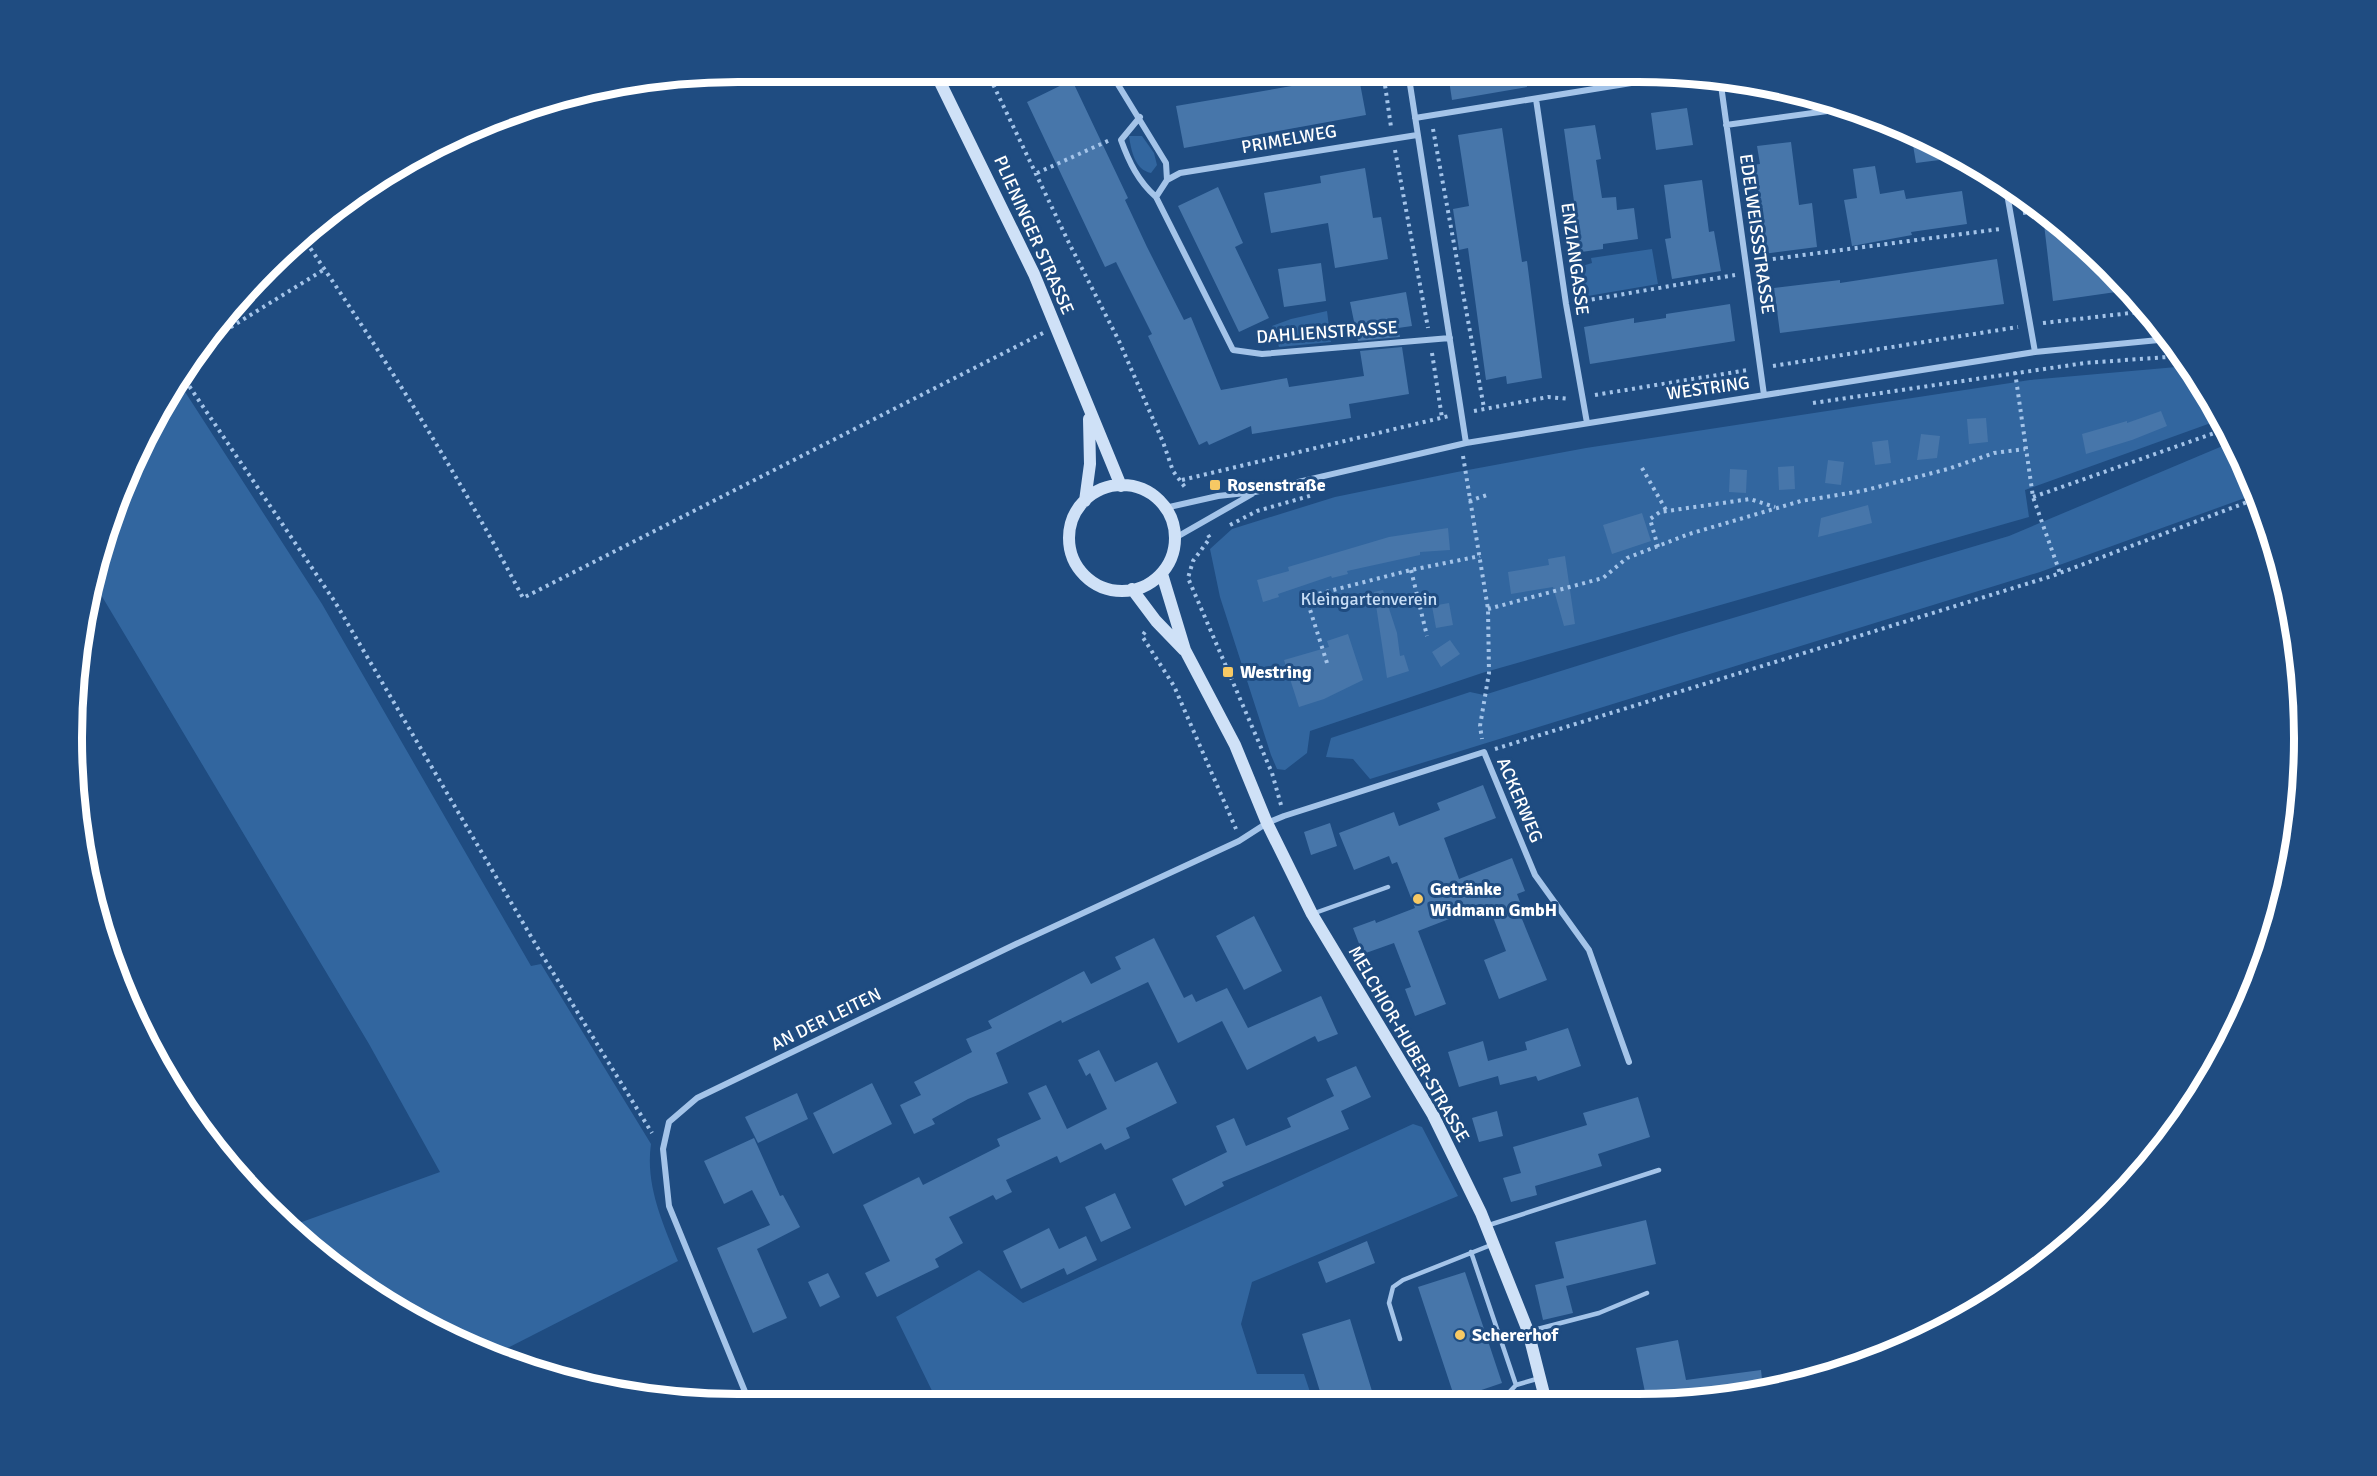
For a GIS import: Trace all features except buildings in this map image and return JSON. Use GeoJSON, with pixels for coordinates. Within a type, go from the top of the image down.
{"type":"FeatureCollection","features":[{"type":"Feature","properties":{"kind":"street","name":"PLIENINGER STRASSE"},"geometry":{"type":"LineString","coordinates":[[940,82],[999,198],[1056,327],[1121,486]]}},
{"type":"Feature","properties":{"kind":"street"},"geometry":{"type":"LineString","coordinates":[[1117,82],[1166,163],[1167,180],[1156,197]]}},
{"type":"Feature","properties":{"kind":"street"},"geometry":{"type":"LineString","coordinates":[[1409,82],[1466,443]]}},
{"type":"Feature","properties":{"kind":"street"},"geometry":{"type":"LineString","coordinates":[[1415,118],[1638,82]]}},
{"type":"Feature","properties":{"kind":"street","name":"EDELWEISSSTRASSE"},"geometry":{"type":"LineString","coordinates":[[1721,88],[1764,395]]}},
{"type":"Feature","properties":{"kind":"street","name":"ENZIANGASSE"},"geometry":{"type":"LineString","coordinates":[[1536,99],[1566,304],[1587,423]]}},
{"type":"Feature","properties":{"kind":"street"},"geometry":{"type":"LineString","coordinates":[[1726,124],[1829,111]]}},
{"type":"Feature","properties":{"kind":"street"},"geometry":{"type":"LineString","coordinates":[[1124,134],[1140,117]]}},
{"type":"Feature","properties":{"kind":"street","name":"DAHLIENSTRASSE"},"geometry":{"type":"LineString","coordinates":[[1124,134],[1121,140],[1127,157],[1143,186],[1156,197],[1233,350],[1262,354],[1450,338]]}},
{"type":"Feature","properties":{"kind":"street","name":"PRIMELWEG"},"geometry":{"type":"LineString","coordinates":[[1167,180],[1180,173],[1392,137],[1417,135]]}},
{"type":"Feature","properties":{"kind":"street"},"geometry":{"type":"LineString","coordinates":[[2008,196],[2035,352]]}},
{"type":"Feature","properties":{"kind":"street","name":"WESTRING"},"geometry":{"type":"LineString","coordinates":[[1165,508],[1193,501],[1255,492],[1466,443],[2035,352],[2160,340]]}},
{"type":"Feature","properties":{"kind":"street","name":"PLIENINGER STRASSE"},"geometry":{"type":"LineString","coordinates":[[1089,412],[1090,464],[1085,501],[1074,516],[1071,527],[1071,550],[1075,561],[1089,579],[1112,590],[1132,590]]}},
{"type":"Feature","properties":{"kind":"street"},"geometry":{"type":"LineString","coordinates":[[1085,501],[1101,490],[1121,486],[1139,488],[1151,494],[1165,508],[1174,525],[1174,551],[1162,574],[1151,582],[1132,590],[1156,621],[1185,651]]}},
{"type":"Feature","properties":{"kind":"street","name":"WESTRING"},"geometry":{"type":"LineString","coordinates":[[1175,538],[1255,492]]}},
{"type":"Feature","properties":{"kind":"street"},"geometry":{"type":"LineString","coordinates":[[1162,574],[1185,651]]}},
{"type":"Feature","properties":{"kind":"street","name":"MELCHIOR-HUBER-STRASSE"},"geometry":{"type":"LineString","coordinates":[[1185,651],[1235,745],[1267,823],[1312,914],[1433,1115],[1486,1226],[1528,1331],[1544,1394]]}},
{"type":"Feature","properties":{"kind":"street","name":"ACKERWEG"},"geometry":{"type":"LineString","coordinates":[[1267,823],[1484,752],[1535,875],[1589,950],[1629,1062]]}},
{"type":"Feature","properties":{"kind":"street","name":"AN DER LEITEN"},"geometry":{"type":"LineString","coordinates":[[746,1394],[669,1206],[663,1149],[669,1122],[697,1098],[1016,944],[1239,841],[1267,823]]}},
{"type":"Feature","properties":{"kind":"lane"},"geometry":{"type":"LineString","coordinates":[[1312,914],[1388,887]]}},
{"type":"Feature","properties":{"kind":"lane"},"geometry":{"type":"LineString","coordinates":[[1486,1226],[1659,1170]]}},
{"type":"Feature","properties":{"kind":"lane"},"geometry":{"type":"LineString","coordinates":[[1400,1339],[1389,1304],[1394,1287],[1403,1280],[1493,1244]]}},
{"type":"Feature","properties":{"kind":"lane"},"geometry":{"type":"LineString","coordinates":[[1471,1252],[1516,1385]]}},
{"type":"Feature","properties":{"kind":"lane"},"geometry":{"type":"LineString","coordinates":[[1528,1331],[1542,1330],[1599,1313],[1647,1293]]}},
{"type":"Feature","properties":{"kind":"lane"},"geometry":{"type":"LineString","coordinates":[[1508,1394],[1516,1385],[1540,1378]]}},
{"type":"Feature","properties":{"kind":"path"},"geometry":{"type":"LineString","coordinates":[[992,82],[1119,341],[1163,442],[1173,471],[1182,480],[1193,501]]}},
{"type":"Feature","properties":{"kind":"path"},"geometry":{"type":"LineString","coordinates":[[1385,82],[1392,137],[1430,339],[1442,418]]}},
{"type":"Feature","properties":{"kind":"path"},"geometry":{"type":"LineString","coordinates":[[1431,116],[1484,408]]}},
{"type":"Feature","properties":{"kind":"path"},"geometry":{"type":"LineString","coordinates":[[1037,173],[1124,134]]}},
{"type":"Feature","properties":{"kind":"path"},"geometry":{"type":"LineString","coordinates":[[2011,215],[2030,212]]}},
{"type":"Feature","properties":{"kind":"path"},"geometry":{"type":"LineString","coordinates":[[1746,262],[2013,228]]}},
{"type":"Feature","properties":{"kind":"path"},"geometry":{"type":"LineString","coordinates":[[307,244],[398,379],[481,518],[523,598],[1056,327]]}},
{"type":"Feature","properties":{"kind":"path"},"geometry":{"type":"LineString","coordinates":[[225,331],[325,269]]}},
{"type":"Feature","properties":{"kind":"path"},"geometry":{"type":"LineString","coordinates":[[1566,304],[1748,273]]}},
{"type":"Feature","properties":{"kind":"path"},"geometry":{"type":"LineString","coordinates":[[1182,480],[1484,408],[1548,397],[1582,397],[2030,325],[2137,312]]}},
{"type":"Feature","properties":{"kind":"path"},"geometry":{"type":"LineString","coordinates":[[2012,356],[2033,497],[2060,573]]}},
{"type":"Feature","properties":{"kind":"path"},"geometry":{"type":"LineString","coordinates":[[1804,405],[2085,363],[2172,357]]}},
{"type":"Feature","properties":{"kind":"path"},"geometry":{"type":"LineString","coordinates":[[187,383],[335,602],[536,945],[663,1149]]}},
{"type":"Feature","properties":{"kind":"path"},"geometry":{"type":"LineString","coordinates":[[2033,497],[2218,432]]}},
{"type":"Feature","properties":{"kind":"path"},"geometry":{"type":"LineString","coordinates":[[1466,443],[1463,458],[1488,609],[1490,673],[1480,726],[1484,752],[2060,573],[2250,501]]}},
{"type":"Feature","properties":{"kind":"path"},"geometry":{"type":"LineString","coordinates":[[1488,609],[1604,578],[1627,558],[1689,534],[1781,507],[1883,486],[1948,469],[1994,453],[2025,449]]}},
{"type":"Feature","properties":{"kind":"path"},"geometry":{"type":"LineString","coordinates":[[1453,460],[1473,456]]}},
{"type":"Feature","properties":{"kind":"path"},"geometry":{"type":"LineString","coordinates":[[1642,468],[1666,510]]}},
{"type":"Feature","properties":{"kind":"path"},"geometry":{"type":"LineString","coordinates":[[1212,471],[1214,478]]}},
{"type":"Feature","properties":{"kind":"path"},"geometry":{"type":"LineString","coordinates":[[1225,528],[1257,511],[1324,491]]}},
{"type":"Feature","properties":{"kind":"path"},"geometry":{"type":"LineString","coordinates":[[1469,501],[1486,495]]}},
{"type":"Feature","properties":{"kind":"path"},"geometry":{"type":"LineString","coordinates":[[1658,547],[1650,519],[1666,510],[1750,499],[1772,507],[1781,507]]}},
{"type":"Feature","properties":{"kind":"path"},"geometry":{"type":"LineString","coordinates":[[1201,523],[1209,538]]}},
{"type":"Feature","properties":{"kind":"path"},"geometry":{"type":"LineString","coordinates":[[1216,532],[1193,561],[1188,578],[1272,772],[1284,816]]}},
{"type":"Feature","properties":{"kind":"path"},"geometry":{"type":"LineString","coordinates":[[1327,663],[1306,597],[1412,570],[1480,556]]}},
{"type":"Feature","properties":{"kind":"path"},"geometry":{"type":"LineString","coordinates":[[1412,570],[1428,636]]}},
{"type":"Feature","properties":{"kind":"path"},"geometry":{"type":"LineString","coordinates":[[1197,734],[1234,821],[1239,841]]}},
{"type":"Feature","properties":{"kind":"green space"},"geometry":{"type":"Polygon","coordinates":[[[1129,136],[1142,136],[1154,153],[1157,165],[1151,173],[1138,164],[1129,136]]]}},
{"type":"Feature","properties":{"kind":"green space"},"geometry":{"type":"Polygon","coordinates":[[[1652,249],[1658,284],[1576,298],[1574,273],[1579,267],[1592,263],[1591,258],[1652,249]]]}},
{"type":"Feature","properties":{"kind":"green space"},"geometry":{"type":"Polygon","coordinates":[[[1327,311],[1331,342],[1279,347],[1272,326],[1327,311]]]}},
{"type":"Feature","properties":{"kind":"green space","name":"Kleingartenverein"},"geometry":{"type":"Polygon","coordinates":[[[2179,367],[2213,422],[2025,490],[2029,517],[1482,673],[1310,731],[1307,753],[1285,770],[1277,769],[1220,597],[1210,549],[1232,529],[1335,497],[1457,472],[1586,448],[2030,380],[2179,367]]]}},
{"type":"Feature","properties":{"kind":"green space"},"geometry":{"type":"Polygon","coordinates":[[[183,389],[322,604],[531,966],[541,964],[651,1144],[653,1189],[661,1219],[678,1261],[503,1350],[448,1326],[374,1283],[339,1258],[298,1223],[440,1172],[369,1044],[99,592],[117,527],[132,487],[150,448],[183,389]]]}},
{"type":"Feature","properties":{"kind":"green space"},"geometry":{"type":"Polygon","coordinates":[[[2225,445],[2249,497],[2040,572],[1370,779],[1353,759],[1326,757],[1331,738],[1470,692],[1484,695],[1679,634],[2009,536],[2225,445]]]}},
{"type":"Feature","properties":{"kind":"green space"},"geometry":{"type":"Polygon","coordinates":[[[1413,1124],[1422,1127],[1458,1196],[1252,1282],[1241,1324],[1257,1374],[1304,1374],[1311,1394],[934,1394],[896,1317],[979,1270],[1023,1303],[1413,1124]]]}},
{"type":"Feature","properties":{"kind":"place","name":"Rosenstraße"},"geometry":{"type":"Point","coordinates":[1215,485]}},
{"type":"Feature","properties":{"kind":"place","name":"Westring"},"geometry":{"type":"Point","coordinates":[1228,672]}},
{"type":"Feature","properties":{"kind":"place","name":"Getränke Widmann GmbH"},"geometry":{"type":"Point","coordinates":[1418,899]}},
{"type":"Feature","properties":{"kind":"place","name":"Schererhof"},"geometry":{"type":"Point","coordinates":[1460,1335]}}]}
